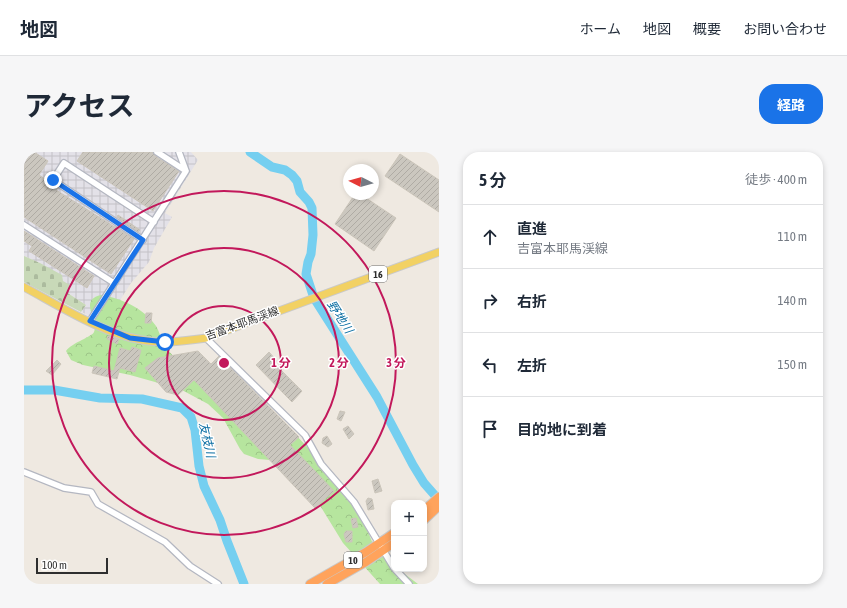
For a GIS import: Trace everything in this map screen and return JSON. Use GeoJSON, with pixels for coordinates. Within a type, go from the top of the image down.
{"type":"FeatureCollection","features":[{"type":"Feature","properties":{"kind":"highway"},"geometry":{"type":"LineString","coordinates":[[427,507],[439,496]]}},
{"type":"Feature","properties":{"kind":"highway"},"geometry":{"type":"LineString","coordinates":[[427,517],[439,506]]}},
{"type":"Feature","properties":{"kind":"highway","name":"10"},"geometry":{"type":"LineString","coordinates":[[327,584],[381,548],[392,536]]}},
{"type":"Feature","properties":{"kind":"highway","name":"10"},"geometry":{"type":"LineString","coordinates":[[310,584],[391,544]]}},
{"type":"Feature","properties":{"kind":"main road","name":"吉富本耶馬渓線"},"geometry":{"type":"LineString","coordinates":[[24,287],[116,333],[142,340],[182,342],[206,338],[300,302],[439,252]]}},
{"type":"Feature","properties":{"kind":"street"},"geometry":{"type":"LineString","coordinates":[[157,152],[186,171]]}},
{"type":"Feature","properties":{"kind":"street"},"geometry":{"type":"LineString","coordinates":[[179,152],[186,171]]}},
{"type":"Feature","properties":{"kind":"street"},"geometry":{"type":"LineString","coordinates":[[143,240],[53,180],[64,163],[154,222]]}},
{"type":"Feature","properties":{"kind":"street"},"geometry":{"type":"LineString","coordinates":[[90,321],[186,171]]}},
{"type":"Feature","properties":{"kind":"street"},"geometry":{"type":"LineString","coordinates":[[24,225],[114,283]]}},
{"type":"Feature","properties":{"kind":"street"},"geometry":{"type":"LineString","coordinates":[[206,338],[305,435],[321,464],[354,502],[391,563]]}},
{"type":"Feature","properties":{"kind":"street"},"geometry":{"type":"LineString","coordinates":[[24,472],[64,488],[91,492],[98,504],[165,542],[190,566],[218,584]]}},
{"type":"Feature","properties":{"kind":"street"},"geometry":{"type":"LineString","coordinates":[[398,572],[410,584]]}},
{"type":"Feature","properties":{"kind":"shaded area"},"geometry":{"type":"Polygon","coordinates":[[[24,152],[191,152],[198,160],[165,213],[172,217],[154,248],[149,262],[131,283],[115,308],[100,320],[81,312],[86,305],[66,292],[63,281],[40,263],[24,256],[24,152]]]}},
{"type":"Feature","properties":{"kind":"green space"},"geometry":{"type":"Polygon","coordinates":[[[24,256],[62,275],[63,281],[70,285],[66,292],[86,305],[81,312],[24,282],[24,256]]]}},
{"type":"Feature","properties":{"kind":"green space"},"geometry":{"type":"Polygon","coordinates":[[[101,295],[109,296],[132,305],[146,314],[156,326],[164,345],[175,358],[280,418],[323,464],[362,517],[375,549],[391,564],[391,572],[402,572],[418,584],[380,584],[343,543],[316,499],[270,460],[258,459],[244,454],[223,418],[208,404],[180,389],[130,375],[83,365],[71,360],[66,351],[94,332],[95,327],[90,306],[91,301],[101,295]]]}},
{"type":"Feature","properties":{"kind":"building"},"geometry":{"type":"Polygon","coordinates":[[[24,152],[34,152],[48,161],[39,175],[58,188],[56,190],[134,239],[111,274],[24,217],[24,152]]]}},
{"type":"Feature","properties":{"kind":"building"},"geometry":{"type":"Polygon","coordinates":[[[83,152],[153,152],[155,156],[179,171],[153,211],[77,161],[83,152]]]}},
{"type":"Feature","properties":{"kind":"building"},"geometry":{"type":"Polygon","coordinates":[[[400,154],[439,180],[439,212],[385,176],[400,154]]]}},
{"type":"Feature","properties":{"kind":"building"},"geometry":{"type":"Polygon","coordinates":[[[351,200],[369,200],[396,218],[374,251],[335,224],[351,200]]]}},
{"type":"Feature","properties":{"kind":"building"},"geometry":{"type":"Polygon","coordinates":[[[118,215],[140,230],[138,232],[117,217],[118,215]]]}},
{"type":"Feature","properties":{"kind":"building"},"geometry":{"type":"Polygon","coordinates":[[[24,231],[94,276],[87,288],[29,251],[32,246],[24,241],[24,231]]]}},
{"type":"Feature","properties":{"kind":"building"},"geometry":{"type":"Polygon","coordinates":[[[146,313],[152,313],[151,323],[145,323],[146,313]]]}},
{"type":"Feature","properties":{"kind":"building"},"geometry":{"type":"Polygon","coordinates":[[[108,336],[119,339],[117,344],[107,339],[108,336]]]}},
{"type":"Feature","properties":{"kind":"building"},"geometry":{"type":"Polygon","coordinates":[[[132,347],[141,350],[135,372],[120,368],[117,379],[92,373],[94,366],[114,371],[120,348],[130,351],[132,347]]]}},
{"type":"Feature","properties":{"kind":"building"},"geometry":{"type":"Polygon","coordinates":[[[198,351],[211,364],[219,356],[299,437],[290,445],[334,491],[315,508],[194,380],[178,395],[166,392],[145,368],[158,358],[198,351]]]}},
{"type":"Feature","properties":{"kind":"building"},"geometry":{"type":"Polygon","coordinates":[[[269,352],[277,361],[275,364],[302,391],[292,402],[256,365],[269,352]]]}},
{"type":"Feature","properties":{"kind":"building"},"geometry":{"type":"Polygon","coordinates":[[[57,360],[61,364],[52,375],[46,371],[57,360]]]}},
{"type":"Feature","properties":{"kind":"building"},"geometry":{"type":"Polygon","coordinates":[[[340,411],[345,412],[341,421],[337,419],[340,411]]]}},
{"type":"Feature","properties":{"kind":"building"},"geometry":{"type":"Polygon","coordinates":[[[348,426],[354,434],[349,439],[343,429],[348,426]]]}},
{"type":"Feature","properties":{"kind":"building"},"geometry":{"type":"Polygon","coordinates":[[[327,436],[332,444],[328,447],[322,443],[323,438],[327,436]]]}},
{"type":"Feature","properties":{"kind":"building"},"geometry":{"type":"Polygon","coordinates":[[[378,479],[382,491],[375,493],[372,481],[378,479]]]}},
{"type":"Feature","properties":{"kind":"building"},"geometry":{"type":"Polygon","coordinates":[[[368,498],[372,499],[374,509],[368,510],[366,501],[368,498]]]}},
{"type":"Feature","properties":{"kind":"building"},"geometry":{"type":"Polygon","coordinates":[[[356,518],[358,527],[353,528],[351,519],[356,518]]]}},
{"type":"Feature","properties":{"kind":"building"},"geometry":{"type":"Polygon","coordinates":[[[346,531],[352,531],[352,542],[346,542],[344,534],[346,531]]]}},
{"type":"Feature","properties":{"kind":"waterway","name":"野地川"},"geometry":{"type":"LineString","coordinates":[[250,152],[272,167],[285,170],[292,175],[297,181],[300,192],[309,202],[312,208],[313,235],[311,254],[306,274],[314,298],[377,397],[424,483],[439,500]]}},
{"type":"Feature","properties":{"kind":"waterway","name":"友枝川"},"geometry":{"type":"LineString","coordinates":[[24,390],[54,390],[100,398],[142,399],[182,408],[191,417],[195,430],[199,466],[204,486],[220,520],[244,584]]}},
{"type":"Feature","properties":{"kind":"route"},"geometry":{"type":"LineString","coordinates":[[53,180],[143,240],[90,321],[130,338],[165,342]]}}]}
